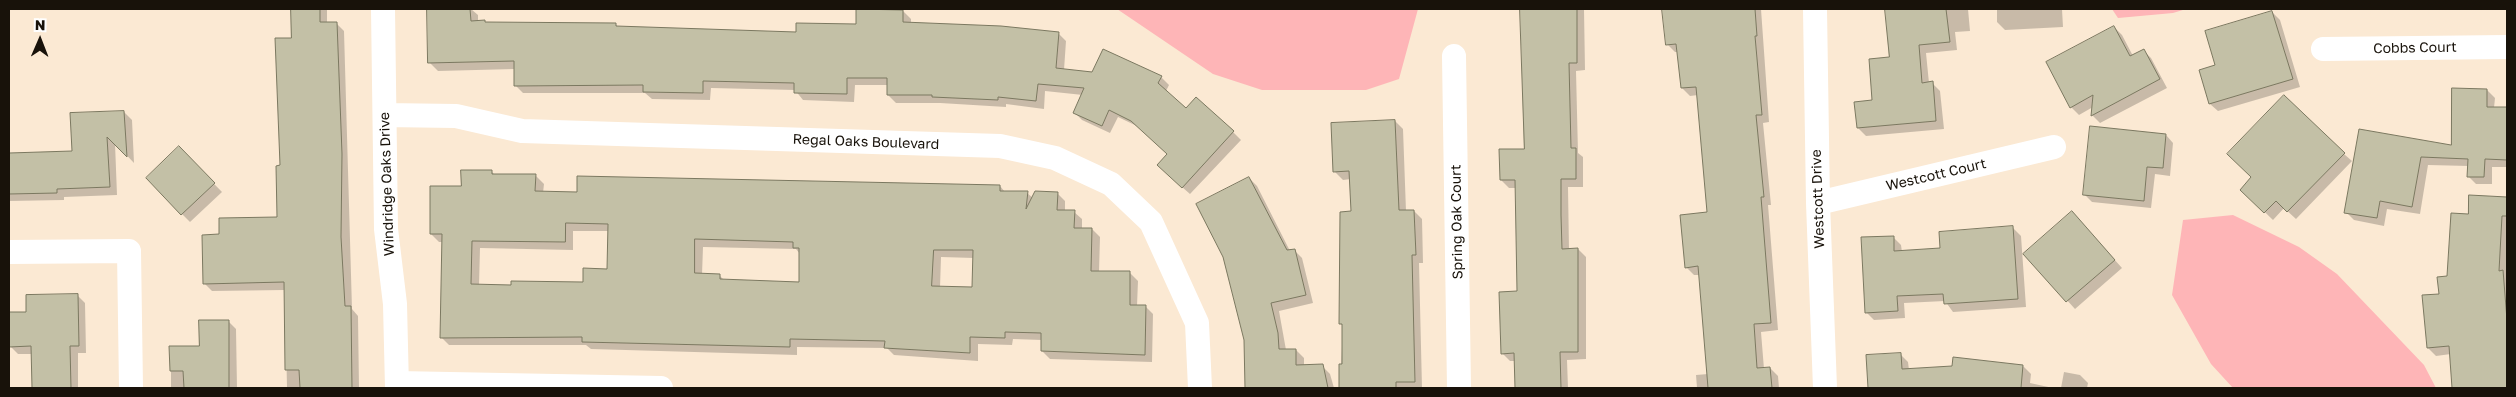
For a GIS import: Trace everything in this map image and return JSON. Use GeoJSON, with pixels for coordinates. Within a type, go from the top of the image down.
{"type":"FeatureCollection","features":[{"type":"Feature","properties":{"kind":"street","name":"Windridge Oaks Drive"},"geometry":{"type":"LineString","coordinates":[[383,9],[386,229],[395,304],[397,386]]}},
{"type":"Feature","properties":{"kind":"street","name":"Westcott Drive"},"geometry":{"type":"LineString","coordinates":[[1815,9],[1818,203],[1825,388]]}},
{"type":"Feature","properties":{"kind":"street","name":"Cobbs Court"},"geometry":{"type":"LineString","coordinates":[[2323,49],[2507,47]]}},
{"type":"Feature","properties":{"kind":"street","name":"Spring Oak Court"},"geometry":{"type":"LineString","coordinates":[[1454,56],[1459,388]]}},
{"type":"Feature","properties":{"kind":"street","name":"Regal Oaks Boulevard"},"geometry":{"type":"LineString","coordinates":[[385,115],[456,116],[522,130],[1000,146],[1055,158],[1112,184],[1151,222],[1197,323],[1200,388]]}},
{"type":"Feature","properties":{"kind":"street","name":"Westcott Court"},"geometry":{"type":"LineString","coordinates":[[1818,203],[2054,147]]}},
{"type":"Feature","properties":{"kind":"street"},"geometry":{"type":"LineString","coordinates":[[9,252],[129,251],[130,388]]}},
{"type":"Feature","properties":{"kind":"street"},"geometry":{"type":"LineString","coordinates":[[397,386],[662,388]]}},
{"type":"Feature","properties":{"kind":"shaded area"},"geometry":{"type":"Polygon","coordinates":[[[1117,9],[1418,9],[1399,79],[1366,90],[1262,90],[1213,74],[1117,9]]]}},
{"type":"Feature","properties":{"kind":"shaded area"},"geometry":{"type":"Polygon","coordinates":[[[2112,9],[2186,9],[2173,13],[2118,18],[2112,9]]]}},
{"type":"Feature","properties":{"kind":"shaded area"},"geometry":{"type":"Polygon","coordinates":[[[2233,215],[2299,247],[2337,274],[2424,365],[2436,388],[2233,388],[2211,364],[2172,295],[2183,220],[2233,215]]]}},
{"type":"Feature","properties":{"kind":"building"},"geometry":{"type":"Polygon","coordinates":[[[291,9],[320,9],[320,22],[337,22],[342,154],[341,237],[345,306],[351,306],[352,388],[300,388],[299,370],[285,370],[284,282],[203,284],[202,235],[219,234],[219,218],[277,217],[276,166],[280,165],[275,38],[291,38],[291,9]]]}},
{"type":"Feature","properties":{"kind":"building"},"geometry":{"type":"Polygon","coordinates":[[[427,9],[470,9],[471,21],[485,20],[485,22],[616,23],[616,26],[796,32],[796,23],[856,24],[856,9],[903,10],[903,22],[1001,26],[1059,32],[1056,68],[1092,72],[1103,49],[1162,76],[1158,83],[1186,108],[1196,97],[1234,131],[1182,188],[1157,165],[1167,154],[1131,121],[1109,110],[1102,126],[1073,113],[1084,88],[1038,84],[1036,101],[998,97],[998,100],[932,97],[932,95],[887,95],[887,78],[847,78],[847,94],[794,93],[794,83],[703,81],[703,93],[643,92],[643,85],[514,86],[514,61],[428,63],[427,9]]]}},
{"type":"Feature","properties":{"kind":"building"},"geometry":{"type":"Polygon","coordinates":[[[1520,9],[1577,9],[1577,63],[1569,63],[1571,148],[1576,148],[1576,179],[1561,179],[1561,215],[1562,249],[1578,248],[1578,352],[1560,352],[1561,388],[1515,388],[1514,353],[1501,354],[1499,292],[1517,291],[1515,180],[1500,180],[1499,149],[1524,149],[1520,9]]]}},
{"type":"Feature","properties":{"kind":"building"},"geometry":{"type":"Polygon","coordinates":[[[1662,9],[1755,9],[1757,36],[1755,36],[1762,115],[1756,115],[1764,197],[1761,197],[1771,323],[1754,324],[1757,368],[1770,367],[1772,388],[1708,388],[1698,266],[1685,268],[1680,215],[1707,212],[1696,87],[1681,88],[1676,44],[1666,45],[1662,9]]]}},
{"type":"Feature","properties":{"kind":"building"},"geometry":{"type":"Polygon","coordinates":[[[1885,9],[1946,9],[1950,42],[1919,45],[1922,83],[1933,81],[1936,121],[1857,128],[1854,102],[1872,100],[1869,59],[1889,57],[1885,9]]]}},
{"type":"Feature","properties":{"kind":"building"},"geometry":{"type":"Polygon","coordinates":[[[2272,11],[2293,79],[2209,104],[2199,70],[2215,65],[2205,31],[2272,11]]]}},
{"type":"Feature","properties":{"kind":"building"},"geometry":{"type":"Polygon","coordinates":[[[2114,26],[2130,56],[2144,49],[2160,79],[2091,116],[2093,95],[2070,108],[2046,62],[2114,26]]]}},
{"type":"Feature","properties":{"kind":"building"},"geometry":{"type":"Polygon","coordinates":[[[2452,88],[2487,89],[2487,107],[2507,107],[2507,160],[2485,159],[2484,177],[2467,177],[2468,159],[2421,157],[2412,207],[2380,201],[2377,218],[2344,213],[2359,129],[2451,145],[2452,88]]]}},
{"type":"Feature","properties":{"kind":"building"},"geometry":{"type":"Polygon","coordinates":[[[2284,95],[2345,153],[2287,212],[2276,201],[2264,213],[2240,190],[2251,177],[2227,154],[2284,95]]]}},
{"type":"Feature","properties":{"kind":"building"},"geometry":{"type":"Polygon","coordinates":[[[124,111],[127,157],[107,137],[110,187],[57,189],[57,193],[9,194],[9,153],[72,151],[70,113],[124,111]]]}},
{"type":"Feature","properties":{"kind":"building"},"geometry":{"type":"Polygon","coordinates":[[[1395,120],[1399,210],[1414,210],[1416,255],[1412,255],[1415,382],[1396,382],[1396,388],[1339,388],[1339,364],[1342,364],[1342,324],[1339,324],[1340,212],[1351,211],[1349,171],[1333,172],[1331,123],[1395,120]]]}},
{"type":"Feature","properties":{"kind":"building"},"geometry":{"type":"Polygon","coordinates":[[[2090,126],[2166,134],[2163,168],[2147,167],[2144,201],[2083,195],[2090,126]]]}},
{"type":"Feature","properties":{"kind":"building"},"geometry":{"type":"Polygon","coordinates":[[[179,146],[215,183],[181,215],[146,178],[179,146]]]}},
{"type":"Feature","properties":{"kind":"building"},"geometry":{"type":"Polygon","coordinates":[[[461,170],[492,170],[492,174],[536,174],[535,191],[577,192],[577,176],[1000,185],[1000,191],[1028,191],[1026,209],[1035,191],[1058,192],[1057,210],[1075,210],[1074,228],[1092,228],[1091,271],[1130,271],[1130,305],[1146,305],[1145,355],[1041,351],[1041,333],[1005,332],[1005,338],[970,337],[970,353],[884,348],[885,341],[790,339],[790,347],[582,342],[582,337],[440,338],[442,234],[430,234],[430,186],[461,186],[461,170]],[[566,223],[565,242],[472,241],[471,284],[511,285],[511,281],[583,282],[583,268],[607,269],[608,224],[566,223]],[[695,239],[695,273],[720,274],[720,279],[799,282],[799,248],[793,248],[793,242],[695,239]],[[934,250],[932,286],[972,287],[973,250],[934,250]]]}},
{"type":"Feature","properties":{"kind":"building"},"geometry":{"type":"Polygon","coordinates":[[[1249,177],[1287,250],[1295,249],[1306,295],[1271,303],[1278,333],[1279,349],[1296,349],[1296,365],[1323,364],[1328,388],[1245,388],[1244,340],[1223,257],[1196,204],[1249,177]]]}},
{"type":"Feature","properties":{"kind":"building"},"geometry":{"type":"Polygon","coordinates":[[[2469,195],[2507,197],[2507,216],[2502,216],[2499,271],[2503,270],[2507,320],[2507,388],[2452,388],[2449,346],[2427,348],[2422,295],[2439,294],[2437,277],[2447,276],[2451,213],[2468,214],[2469,195]]]}},
{"type":"Feature","properties":{"kind":"building"},"geometry":{"type":"Polygon","coordinates":[[[2072,211],[2115,260],[2066,302],[2023,254],[2072,211]]]}},
{"type":"Feature","properties":{"kind":"building"},"geometry":{"type":"Polygon","coordinates":[[[2013,226],[2018,299],[1944,304],[1943,294],[1897,296],[1898,311],[1865,313],[1861,237],[1894,236],[1894,251],[1940,248],[1939,232],[2013,226]]]}},
{"type":"Feature","properties":{"kind":"building"},"geometry":{"type":"Polygon","coordinates":[[[78,294],[79,346],[70,346],[71,388],[32,388],[31,346],[9,347],[9,312],[26,312],[26,295],[78,294]]]}},
{"type":"Feature","properties":{"kind":"building"},"geometry":{"type":"Polygon","coordinates":[[[199,320],[229,320],[229,388],[184,388],[183,371],[170,371],[169,346],[199,346],[199,320]]]}},
{"type":"Feature","properties":{"kind":"building"},"geometry":{"type":"Polygon","coordinates":[[[1901,353],[1902,369],[1952,366],[1953,357],[2023,365],[2021,388],[1868,388],[1866,355],[1901,353]]]}}]}
